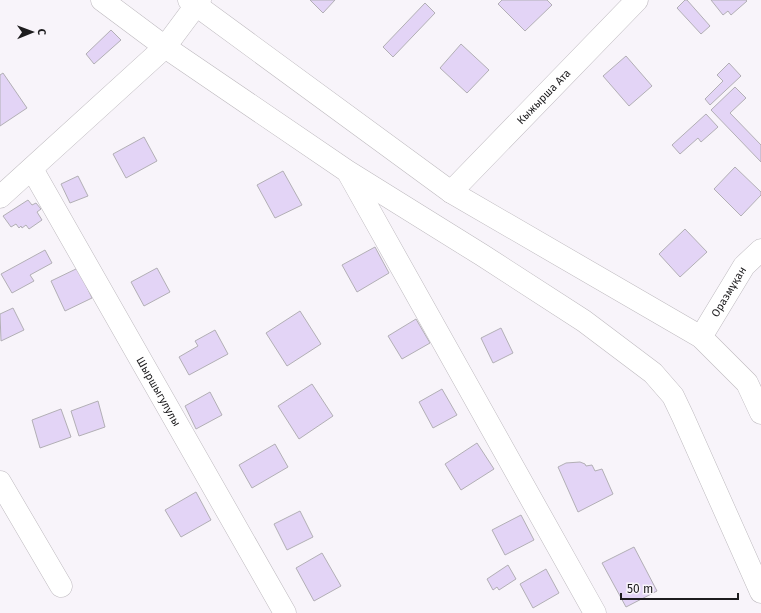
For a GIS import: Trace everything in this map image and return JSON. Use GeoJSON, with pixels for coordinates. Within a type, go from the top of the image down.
{"type":"FeatureCollection","features":[{"type":"Feature","properties":{"kind":"street"},"geometry":{"type":"LineString","coordinates":[[102,0],[165,47],[347,171],[482,255],[577,317],[653,373],[673,396],[761,592]]}},
{"type":"Feature","properties":{"kind":"street","name":"Кыжырша Ата"},"geometry":{"type":"LineString","coordinates":[[451,192],[637,0]]}},
{"type":"Feature","properties":{"kind":"street"},"geometry":{"type":"LineString","coordinates":[[0,197],[165,47],[195,2],[451,192],[700,337],[747,383],[761,413]]}},
{"type":"Feature","properties":{"kind":"street","name":"Шыршыгулулы"},"geometry":{"type":"LineString","coordinates":[[32,169],[286,613]]}},
{"type":"Feature","properties":{"kind":"street"},"geometry":{"type":"LineString","coordinates":[[347,171],[595,613]]}},
{"type":"Feature","properties":{"kind":"street","name":"Оразмұқан"},"geometry":{"type":"LineString","coordinates":[[700,337],[744,266],[761,250]]}},
{"type":"Feature","properties":{"kind":"street"},"geometry":{"type":"LineString","coordinates":[[0,482],[61,586]]}},
{"type":"Feature","properties":{"kind":"building"},"geometry":{"type":"Polygon","coordinates":[[[310,0],[335,0],[323,13],[310,0]]]}},
{"type":"Feature","properties":{"kind":"building"},"geometry":{"type":"Polygon","coordinates":[[[502,0],[547,0],[552,5],[525,31],[498,4],[502,0]]]}},
{"type":"Feature","properties":{"kind":"building"},"geometry":{"type":"Polygon","coordinates":[[[685,0],[687,0],[710,26],[701,34],[677,8],[685,0]]]}},
{"type":"Feature","properties":{"kind":"building"},"geometry":{"type":"Polygon","coordinates":[[[711,0],[747,1],[731,15],[728,11],[723,15],[711,0]]]}},
{"type":"Feature","properties":{"kind":"building"},"geometry":{"type":"Polygon","coordinates":[[[425,3],[435,13],[393,57],[383,47],[425,3]]]}},
{"type":"Feature","properties":{"kind":"building"},"geometry":{"type":"Polygon","coordinates":[[[111,30],[121,40],[94,64],[86,54],[111,30]]]}},
{"type":"Feature","properties":{"kind":"building"},"geometry":{"type":"Polygon","coordinates":[[[461,44],[489,70],[467,93],[440,68],[461,44]]]}},
{"type":"Feature","properties":{"kind":"building"},"geometry":{"type":"Polygon","coordinates":[[[626,56],[652,86],[629,106],[603,76],[626,56]]]}},
{"type":"Feature","properties":{"kind":"building"},"geometry":{"type":"Polygon","coordinates":[[[729,63],[741,76],[710,105],[705,99],[723,81],[717,75],[729,63]]]}},
{"type":"Feature","properties":{"kind":"building"},"geometry":{"type":"Polygon","coordinates":[[[3,73],[27,108],[0,126],[0,75],[3,73]]]}},
{"type":"Feature","properties":{"kind":"building"},"geometry":{"type":"Polygon","coordinates":[[[735,87],[746,98],[730,113],[761,145],[761,162],[711,110],[735,87]]]}},
{"type":"Feature","properties":{"kind":"building"},"geometry":{"type":"Polygon","coordinates":[[[706,114],[718,127],[701,142],[698,138],[680,154],[672,145],[706,114]]]}},
{"type":"Feature","properties":{"kind":"building"},"geometry":{"type":"Polygon","coordinates":[[[144,137],[157,161],[126,178],[113,154],[144,137]]]}},
{"type":"Feature","properties":{"kind":"building"},"geometry":{"type":"Polygon","coordinates":[[[735,167],[761,192],[761,195],[741,216],[714,189],[735,167]]]}},
{"type":"Feature","properties":{"kind":"building"},"geometry":{"type":"Polygon","coordinates":[[[283,171],[302,205],[275,218],[257,185],[283,171]]]}},
{"type":"Feature","properties":{"kind":"building"},"geometry":{"type":"Polygon","coordinates":[[[78,176],[88,196],[70,203],[61,184],[78,176]]]}},
{"type":"Feature","properties":{"kind":"building"},"geometry":{"type":"Polygon","coordinates":[[[28,200],[32,205],[36,203],[41,209],[37,212],[42,220],[29,229],[26,225],[22,228],[21,226],[19,228],[16,224],[11,227],[3,216],[28,200]]]}},
{"type":"Feature","properties":{"kind":"building"},"geometry":{"type":"Polygon","coordinates":[[[685,229],[707,252],[680,277],[659,254],[685,229]]]}},
{"type":"Feature","properties":{"kind":"building"},"geometry":{"type":"Polygon","coordinates":[[[375,247],[389,273],[357,292],[342,265],[375,247]]]}},
{"type":"Feature","properties":{"kind":"building"},"geometry":{"type":"Polygon","coordinates":[[[45,250],[52,263],[30,275],[34,281],[12,293],[1,274],[45,250]]]}},
{"type":"Feature","properties":{"kind":"building"},"geometry":{"type":"Polygon","coordinates":[[[78,268],[92,298],[65,311],[51,281],[78,268]]]}},
{"type":"Feature","properties":{"kind":"building"},"geometry":{"type":"Polygon","coordinates":[[[157,268],[170,292],[144,306],[131,282],[157,268]]]}},
{"type":"Feature","properties":{"kind":"building"},"geometry":{"type":"Polygon","coordinates":[[[13,308],[24,330],[1,341],[0,314],[13,308]]]}},
{"type":"Feature","properties":{"kind":"building"},"geometry":{"type":"Polygon","coordinates":[[[300,311],[321,344],[287,366],[266,333],[300,311]]]}},
{"type":"Feature","properties":{"kind":"building"},"geometry":{"type":"Polygon","coordinates":[[[416,319],[430,343],[402,359],[388,336],[416,319]]]}},
{"type":"Feature","properties":{"kind":"building"},"geometry":{"type":"Polygon","coordinates":[[[501,328],[513,353],[493,363],[481,338],[501,328]]]}},
{"type":"Feature","properties":{"kind":"building"},"geometry":{"type":"Polygon","coordinates":[[[215,330],[228,354],[189,375],[179,357],[198,346],[195,341],[215,330]]]}},
{"type":"Feature","properties":{"kind":"building"},"geometry":{"type":"Polygon","coordinates":[[[312,384],[333,416],[299,439],[278,406],[312,384]]]}},
{"type":"Feature","properties":{"kind":"building"},"geometry":{"type":"Polygon","coordinates":[[[442,389],[457,415],[433,428],[419,402],[442,389]]]}},
{"type":"Feature","properties":{"kind":"building"},"geometry":{"type":"Polygon","coordinates":[[[210,392],[222,415],[196,429],[185,406],[210,392]]]}},
{"type":"Feature","properties":{"kind":"building"},"geometry":{"type":"Polygon","coordinates":[[[98,401],[105,427],[79,436],[71,411],[98,401]]]}},
{"type":"Feature","properties":{"kind":"building"},"geometry":{"type":"Polygon","coordinates":[[[61,409],[71,437],[40,448],[32,420],[61,409]]]}},
{"type":"Feature","properties":{"kind":"building"},"geometry":{"type":"Polygon","coordinates":[[[477,443],[494,469],[461,490],[445,464],[477,443]]]}},
{"type":"Feature","properties":{"kind":"building"},"geometry":{"type":"Polygon","coordinates":[[[275,444],[288,467],[252,488],[239,465],[275,444]]]}},
{"type":"Feature","properties":{"kind":"building"},"geometry":{"type":"Polygon","coordinates":[[[580,462],[586,466],[592,465],[595,471],[602,469],[613,494],[578,512],[558,467],[566,463],[580,462]]]}},
{"type":"Feature","properties":{"kind":"building"},"geometry":{"type":"Polygon","coordinates":[[[196,492],[211,520],[181,537],[165,510],[196,492]]]}},
{"type":"Feature","properties":{"kind":"building"},"geometry":{"type":"Polygon","coordinates":[[[300,511],[313,537],[287,550],[274,524],[300,511]]]}},
{"type":"Feature","properties":{"kind":"building"},"geometry":{"type":"Polygon","coordinates":[[[521,515],[534,540],[505,555],[492,530],[521,515]]]}},
{"type":"Feature","properties":{"kind":"building"},"geometry":{"type":"Polygon","coordinates":[[[634,547],[657,591],[626,607],[602,563],[634,547]]]}},
{"type":"Feature","properties":{"kind":"building"},"geometry":{"type":"Polygon","coordinates":[[[322,553],[341,586],[314,601],[296,568],[322,553]]]}},
{"type":"Feature","properties":{"kind":"building"},"geometry":{"type":"Polygon","coordinates":[[[508,565],[516,579],[499,590],[497,587],[493,590],[487,579],[508,565]]]}},
{"type":"Feature","properties":{"kind":"building"},"geometry":{"type":"Polygon","coordinates":[[[546,569],[559,593],[533,608],[520,584],[546,569]]]}}]}
